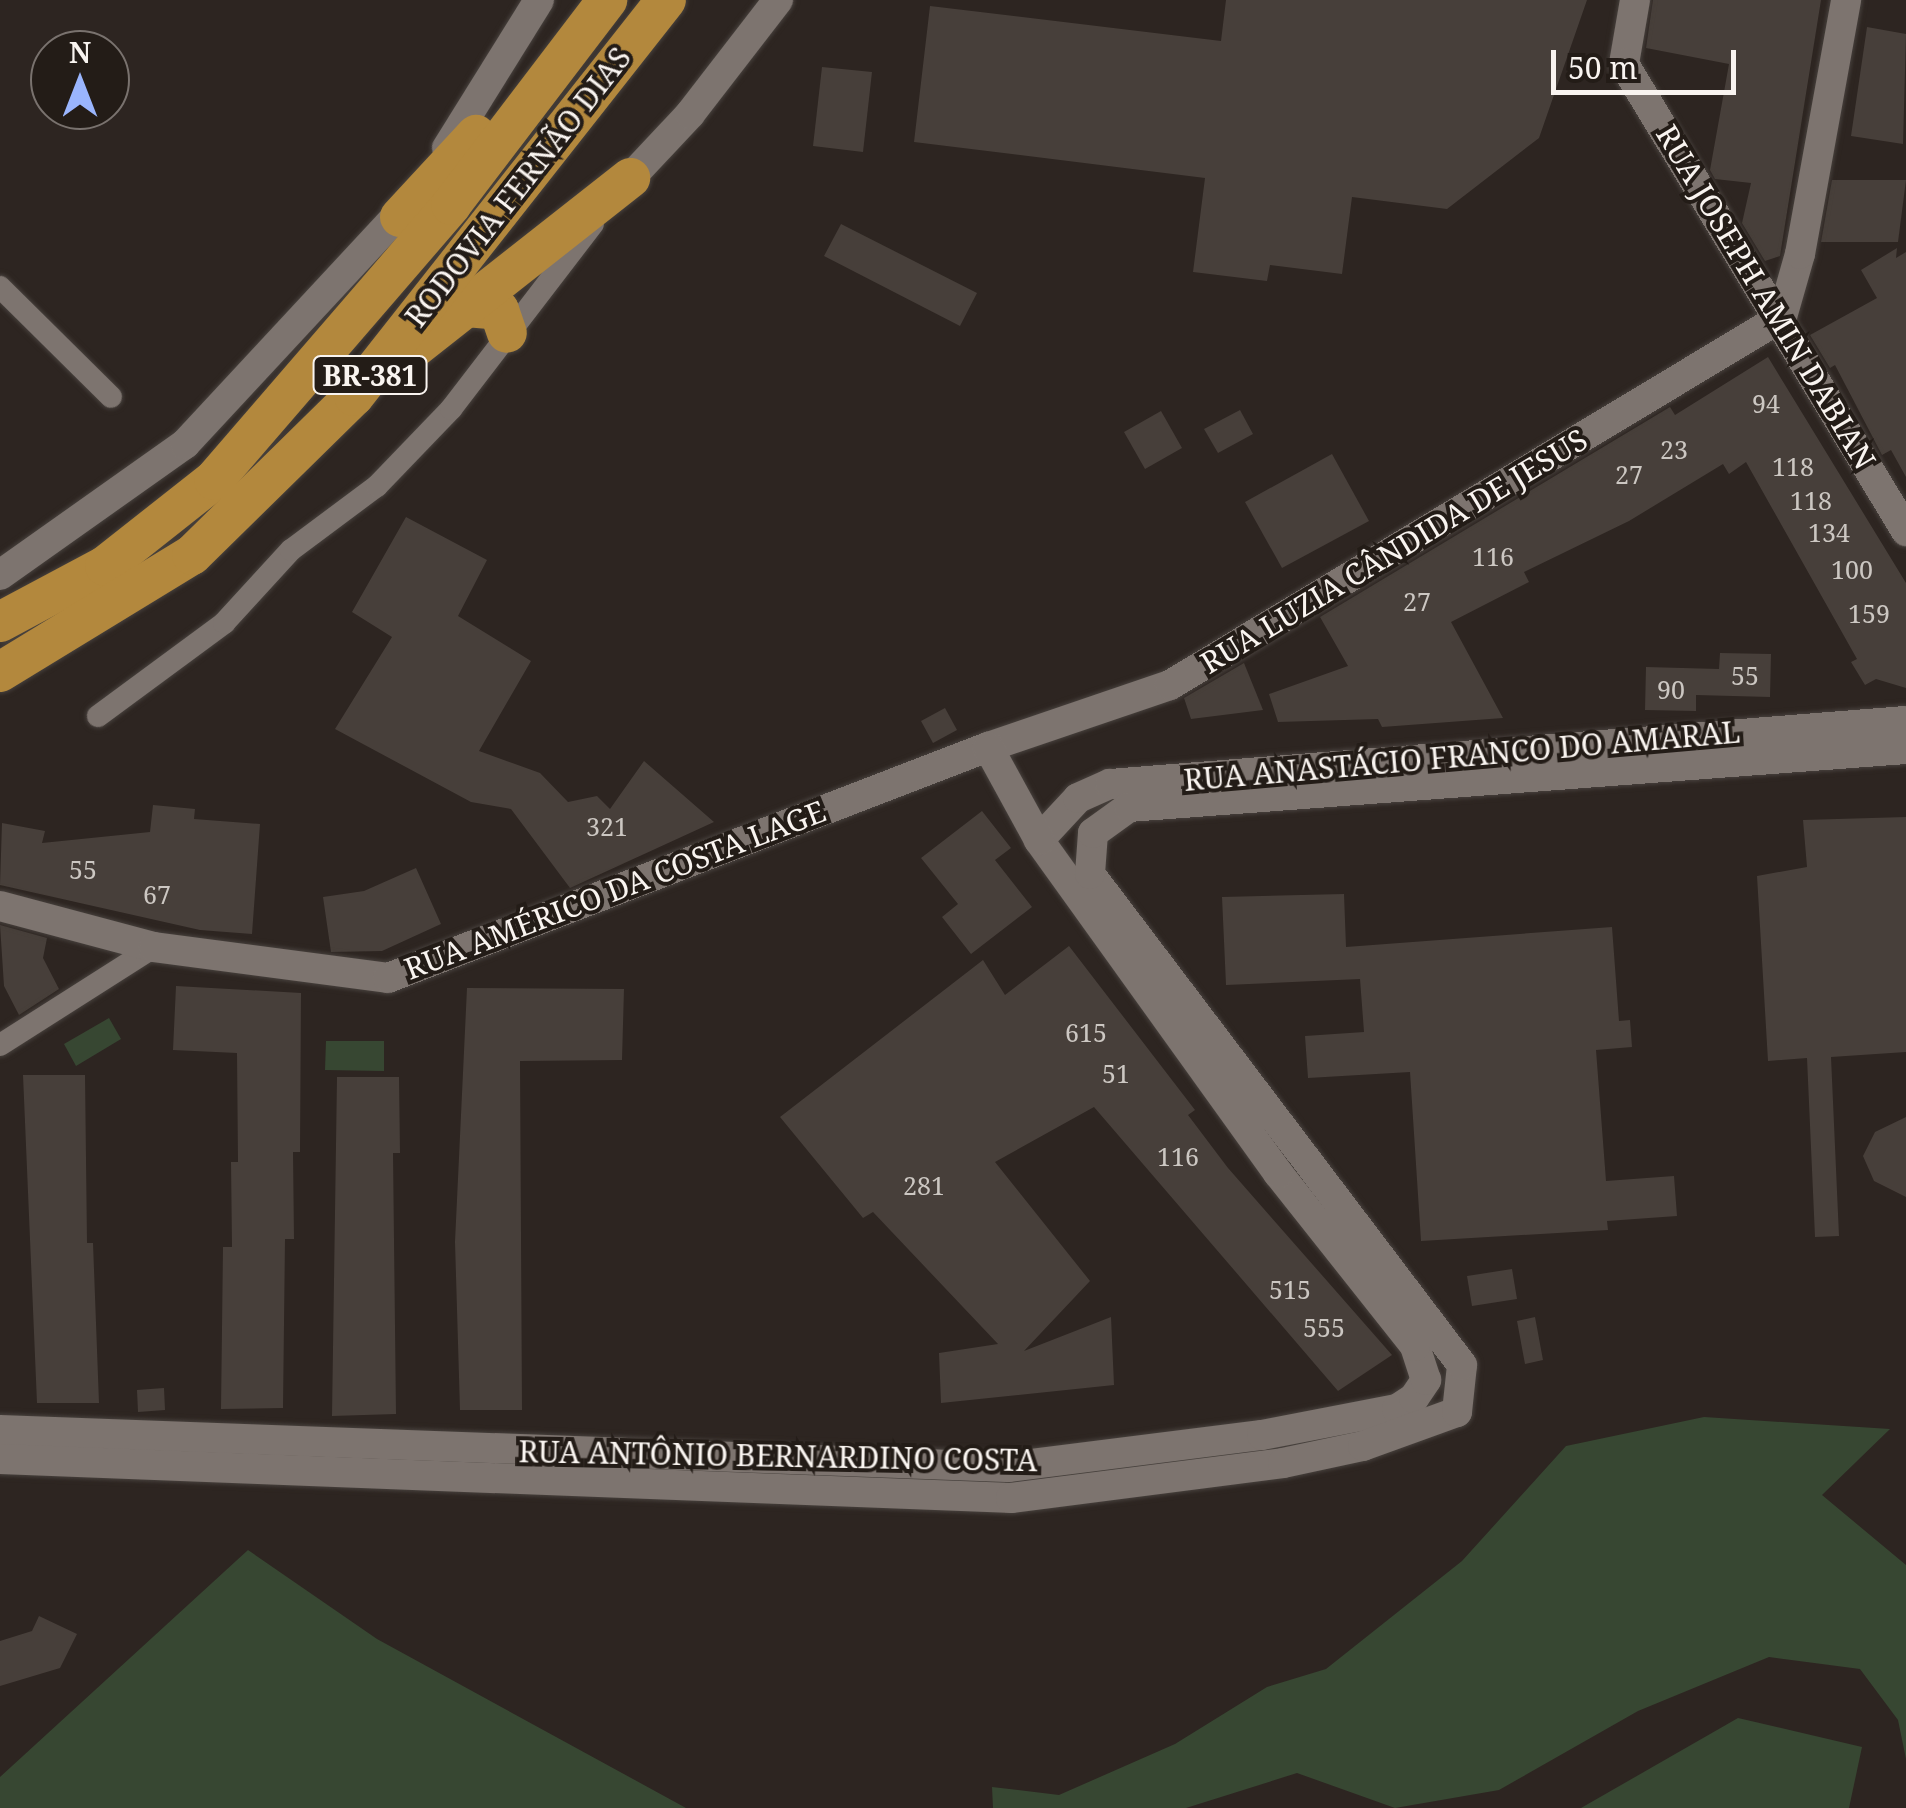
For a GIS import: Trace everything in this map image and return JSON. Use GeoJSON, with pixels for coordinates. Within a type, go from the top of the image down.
{"type":"FeatureCollection","features":[{"type":"Feature","properties":{"kind":"highway"},"geometry":{"type":"LineString","coordinates":[[400,217],[604,0]]}},
{"type":"Feature","properties":{"kind":"highway","name":"RODOVIA FERNÃO DIAS"},"geometry":{"type":"LineString","coordinates":[[0,622],[105,566],[214,480],[452,205],[604,0]]}},
{"type":"Feature","properties":{"kind":"highway","name":"RODOVIA FERNÃO DIAS"},"geometry":{"type":"LineString","coordinates":[[0,672],[192,556],[354,396],[666,0]]}},
{"type":"Feature","properties":{"kind":"highway","name":"BR-381"},"geometry":{"type":"LineString","coordinates":[[354,396],[630,178]]}},
{"type":"Feature","properties":{"kind":"highway"},"geometry":{"type":"LineString","coordinates":[[466,307],[499,310],[508,333]]}},
{"type":"Feature","properties":{"kind":"street","name":"BR-381"},"geometry":{"type":"LineString","coordinates":[[0,575],[185,444],[400,217],[525,31],[539,0]]}},
{"type":"Feature","properties":{"kind":"street","name":"BR-381"},"geometry":{"type":"LineString","coordinates":[[630,178],[690,114],[778,0]]}},
{"type":"Feature","properties":{"kind":"street","name":"RUA JOSEPH AMIN DABIAN"},"geometry":{"type":"LineString","coordinates":[[1635,0],[1624,64],[1782,317],[1906,531]]}},
{"type":"Feature","properties":{"kind":"street"},"geometry":{"type":"LineString","coordinates":[[1782,317],[1800,254],[1846,0]]}},
{"type":"Feature","properties":{"kind":"street"},"geometry":{"type":"LineString","coordinates":[[98,716],[224,623],[291,550],[377,486],[451,408],[630,178]]}},
{"type":"Feature","properties":{"kind":"street"},"geometry":{"type":"LineString","coordinates":[[0,287],[112,397]]}},
{"type":"Feature","properties":{"kind":"street","name":"RUA LUZIA CÂNDIDA DE JESUS"},"geometry":{"type":"LineString","coordinates":[[988,747],[1170,685],[1782,317]]}},
{"type":"Feature","properties":{"kind":"street","name":"RUA ANASTÁCIO FRANCO DO AMARAL"},"geometry":{"type":"LineString","coordinates":[[1039,840],[1078,798],[1110,784],[1906,721]]}},
{"type":"Feature","properties":{"kind":"street","name":"RUA ANTÔNIO BERNARDINO COSTA"},"geometry":{"type":"LineString","coordinates":[[0,1430],[1008,1467],[1262,1435],[1397,1409],[1426,1380],[1423,1362],[1278,1173],[1039,840],[988,747]]}},
{"type":"Feature","properties":{"kind":"street","name":"RUA AMÉRICO DA COSTA LAGE"},"geometry":{"type":"LineString","coordinates":[[0,906],[154,947],[388,978],[988,747]]}},
{"type":"Feature","properties":{"kind":"street","name":"RUA ANASTÁCIO FRANCO DO AMARAL"},"geometry":{"type":"LineString","coordinates":[[1090,874],[1094,833],[1130,806],[1906,749]]}},
{"type":"Feature","properties":{"kind":"street","name":"RUA ANTÔNIO BERNARDINO COSTA"},"geometry":{"type":"LineString","coordinates":[[0,1460],[1011,1498],[1283,1463],[1362,1446],[1456,1412],[1462,1364],[1090,874]]}},
{"type":"Feature","properties":{"kind":"street"},"geometry":{"type":"LineString","coordinates":[[0,1045],[154,947]]}},
{"type":"Feature","properties":{"kind":"street"},"geometry":{"type":"LineString","coordinates":[[1278,1173],[1302,1153]]}},
{"type":"Feature","properties":{"kind":"green space"},"geometry":{"type":"Polygon","coordinates":[[[109,1018],[121,1039],[76,1066],[64,1044],[109,1018]]]}},
{"type":"Feature","properties":{"kind":"green space"},"geometry":{"type":"Polygon","coordinates":[[[326,1041],[384,1041],[384,1071],[325,1070],[326,1041]]]}},
{"type":"Feature","properties":{"kind":"green space"},"geometry":{"type":"Polygon","coordinates":[[[1704,1417],[1890,1429],[1822,1495],[1906,1565],[1906,1759],[1898,1720],[1860,1669],[1769,1657],[1638,1711],[1499,1790],[1395,1808],[1297,1773],[1186,1808],[993,1808],[992,1787],[1059,1795],[1175,1744],[1267,1687],[1326,1669],[1462,1561],[1566,1446],[1704,1417]]]}},
{"type":"Feature","properties":{"kind":"green space"},"geometry":{"type":"Polygon","coordinates":[[[248,1550],[377,1639],[686,1808],[0,1808],[0,1777],[248,1550]]]}},
{"type":"Feature","properties":{"kind":"green space"},"geometry":{"type":"Polygon","coordinates":[[[1738,1718],[1862,1747],[1849,1808],[1581,1808],[1738,1718]]]}},
{"type":"Feature","properties":{"kind":"building"},"geometry":{"type":"Polygon","coordinates":[[[1226,0],[1587,0],[1539,138],[1447,209],[1352,197],[1342,274],[1270,265],[1267,281],[1193,272],[1205,178],[914,142],[930,6],[1221,41],[1226,0]]]}},
{"type":"Feature","properties":{"kind":"building"},"geometry":{"type":"Polygon","coordinates":[[[1653,0],[1821,0],[1780,256],[1765,261],[1742,223],[1751,183],[1715,179],[1710,170],[1729,64],[1646,48],[1653,0]]]}},
{"type":"Feature","properties":{"kind":"building"},"geometry":{"type":"Polygon","coordinates":[[[1867,27],[1906,34],[1903,144],[1851,136],[1867,27]]]}},
{"type":"Feature","properties":{"kind":"building"},"geometry":{"type":"Polygon","coordinates":[[[822,67],[872,72],[863,152],[813,146],[822,67]]]}},
{"type":"Feature","properties":{"kind":"building"},"geometry":{"type":"Polygon","coordinates":[[[1832,180],[1906,180],[1898,242],[1821,242],[1832,180]]]}},
{"type":"Feature","properties":{"kind":"building"},"geometry":{"type":"Polygon","coordinates":[[[841,224],[977,293],[960,326],[824,256],[841,224]]]}},
{"type":"Feature","properties":{"kind":"building"},"geometry":{"type":"Polygon","coordinates":[[[1897,248],[1896,258],[1906,252],[1906,477],[1891,450],[1882,455],[1835,365],[1830,368],[1810,335],[1877,298],[1861,270],[1897,248]]]}},
{"type":"Feature","properties":{"kind":"building"},"geometry":{"type":"Polygon","coordinates":[[[1768,357],[1906,583],[1906,688],[1876,679],[1865,685],[1851,662],[1857,659],[1746,462],[1729,474],[1723,464],[1629,521],[1524,572],[1529,582],[1451,622],[1503,718],[1382,727],[1378,719],[1278,722],[1269,694],[1348,666],[1320,617],[1670,407],[1675,415],[1768,357]]]}},
{"type":"Feature","properties":{"kind":"building"},"geometry":{"type":"Polygon","coordinates":[[[1240,410],[1253,434],[1218,453],[1204,429],[1240,410]]]}},
{"type":"Feature","properties":{"kind":"building"},"geometry":{"type":"Polygon","coordinates":[[[1161,411],[1182,448],[1145,469],[1124,432],[1161,411]]]}},
{"type":"Feature","properties":{"kind":"building"},"geometry":{"type":"Polygon","coordinates":[[[1332,454],[1369,521],[1282,568],[1245,502],[1332,454]]]}},
{"type":"Feature","properties":{"kind":"building"},"geometry":{"type":"Polygon","coordinates":[[[406,517],[487,560],[458,616],[531,661],[479,751],[540,773],[568,802],[597,796],[610,809],[644,761],[714,822],[570,888],[511,809],[471,802],[335,729],[392,637],[352,612],[406,517]]]}},
{"type":"Feature","properties":{"kind":"building"},"geometry":{"type":"Polygon","coordinates":[[[1720,653],[1771,654],[1770,697],[1696,695],[1696,711],[1645,710],[1646,667],[1719,669],[1720,653]]]}},
{"type":"Feature","properties":{"kind":"building"},"geometry":{"type":"Polygon","coordinates":[[[1244,663],[1263,710],[1191,719],[1184,698],[1244,663]]]}},
{"type":"Feature","properties":{"kind":"building"},"geometry":{"type":"Polygon","coordinates":[[[945,708],[957,730],[933,743],[921,721],[945,708]]]}},
{"type":"Feature","properties":{"kind":"building"},"geometry":{"type":"Polygon","coordinates":[[[153,805],[195,809],[194,819],[260,824],[252,934],[200,930],[0,885],[2,823],[45,831],[42,843],[150,832],[153,805]]]}},
{"type":"Feature","properties":{"kind":"building"},"geometry":{"type":"Polygon","coordinates":[[[982,811],[1011,848],[995,860],[1032,907],[971,954],[942,917],[958,904],[921,858],[982,811]]]}},
{"type":"Feature","properties":{"kind":"building"},"geometry":{"type":"Polygon","coordinates":[[[1906,817],[1906,1052],[1831,1057],[1839,1236],[1815,1237],[1807,1058],[1768,1061],[1757,876],[1807,867],[1803,820],[1906,817]]]}},
{"type":"Feature","properties":{"kind":"building"},"geometry":{"type":"Polygon","coordinates":[[[416,868],[441,924],[382,951],[331,952],[323,897],[364,891],[416,868]]]}},
{"type":"Feature","properties":{"kind":"building"},"geometry":{"type":"Polygon","coordinates":[[[1344,894],[1346,947],[1612,927],[1619,1021],[1630,1020],[1632,1047],[1596,1050],[1606,1181],[1674,1176],[1677,1216],[1607,1221],[1608,1230],[1421,1241],[1410,1072],[1308,1078],[1305,1036],[1364,1032],[1360,979],[1226,985],[1222,897],[1344,894]]]}},
{"type":"Feature","properties":{"kind":"building"},"geometry":{"type":"Polygon","coordinates":[[[0,925],[47,938],[43,958],[59,989],[19,1015],[4,986],[0,925]]]}},
{"type":"Feature","properties":{"kind":"building"},"geometry":{"type":"Polygon","coordinates":[[[1069,946],[1195,1110],[1188,1115],[1228,1168],[1392,1355],[1338,1391],[1094,1107],[995,1162],[1090,1281],[1024,1351],[1111,1317],[1114,1385],[941,1403],[939,1353],[998,1344],[873,1212],[863,1218],[780,1117],[983,960],[1005,995],[1069,946]]]}},
{"type":"Feature","properties":{"kind":"building"},"geometry":{"type":"Polygon","coordinates":[[[176,986],[301,993],[300,1152],[293,1152],[294,1239],[285,1239],[283,1408],[221,1409],[223,1247],[232,1247],[231,1162],[238,1162],[237,1053],[173,1050],[176,986]]]}},
{"type":"Feature","properties":{"kind":"building"},"geometry":{"type":"Polygon","coordinates":[[[467,988],[624,989],[622,1060],[520,1061],[522,1410],[460,1410],[455,1242],[467,988]]]}},
{"type":"Feature","properties":{"kind":"building"},"geometry":{"type":"Polygon","coordinates":[[[23,1075],[85,1075],[87,1243],[93,1243],[99,1403],[37,1403],[23,1075]]]}},
{"type":"Feature","properties":{"kind":"building"},"geometry":{"type":"Polygon","coordinates":[[[337,1077],[399,1077],[400,1153],[393,1153],[396,1414],[332,1416],[337,1077]]]}},
{"type":"Feature","properties":{"kind":"building"},"geometry":{"type":"Polygon","coordinates":[[[1906,1117],[1906,1197],[1874,1181],[1863,1156],[1875,1132],[1906,1117]]]}},
{"type":"Feature","properties":{"kind":"building"},"geometry":{"type":"Polygon","coordinates":[[[1512,1269],[1517,1299],[1472,1306],[1467,1276],[1512,1269]]]}},
{"type":"Feature","properties":{"kind":"building"},"geometry":{"type":"Polygon","coordinates":[[[1535,1317],[1543,1360],[1525,1364],[1517,1321],[1535,1317]]]}},
{"type":"Feature","properties":{"kind":"building"},"geometry":{"type":"Polygon","coordinates":[[[164,1388],[165,1410],[138,1412],[137,1390],[164,1388]]]}},
{"type":"Feature","properties":{"kind":"building"},"geometry":{"type":"Polygon","coordinates":[[[39,1616],[77,1634],[60,1668],[0,1686],[0,1641],[32,1631],[39,1616]]]}}]}
